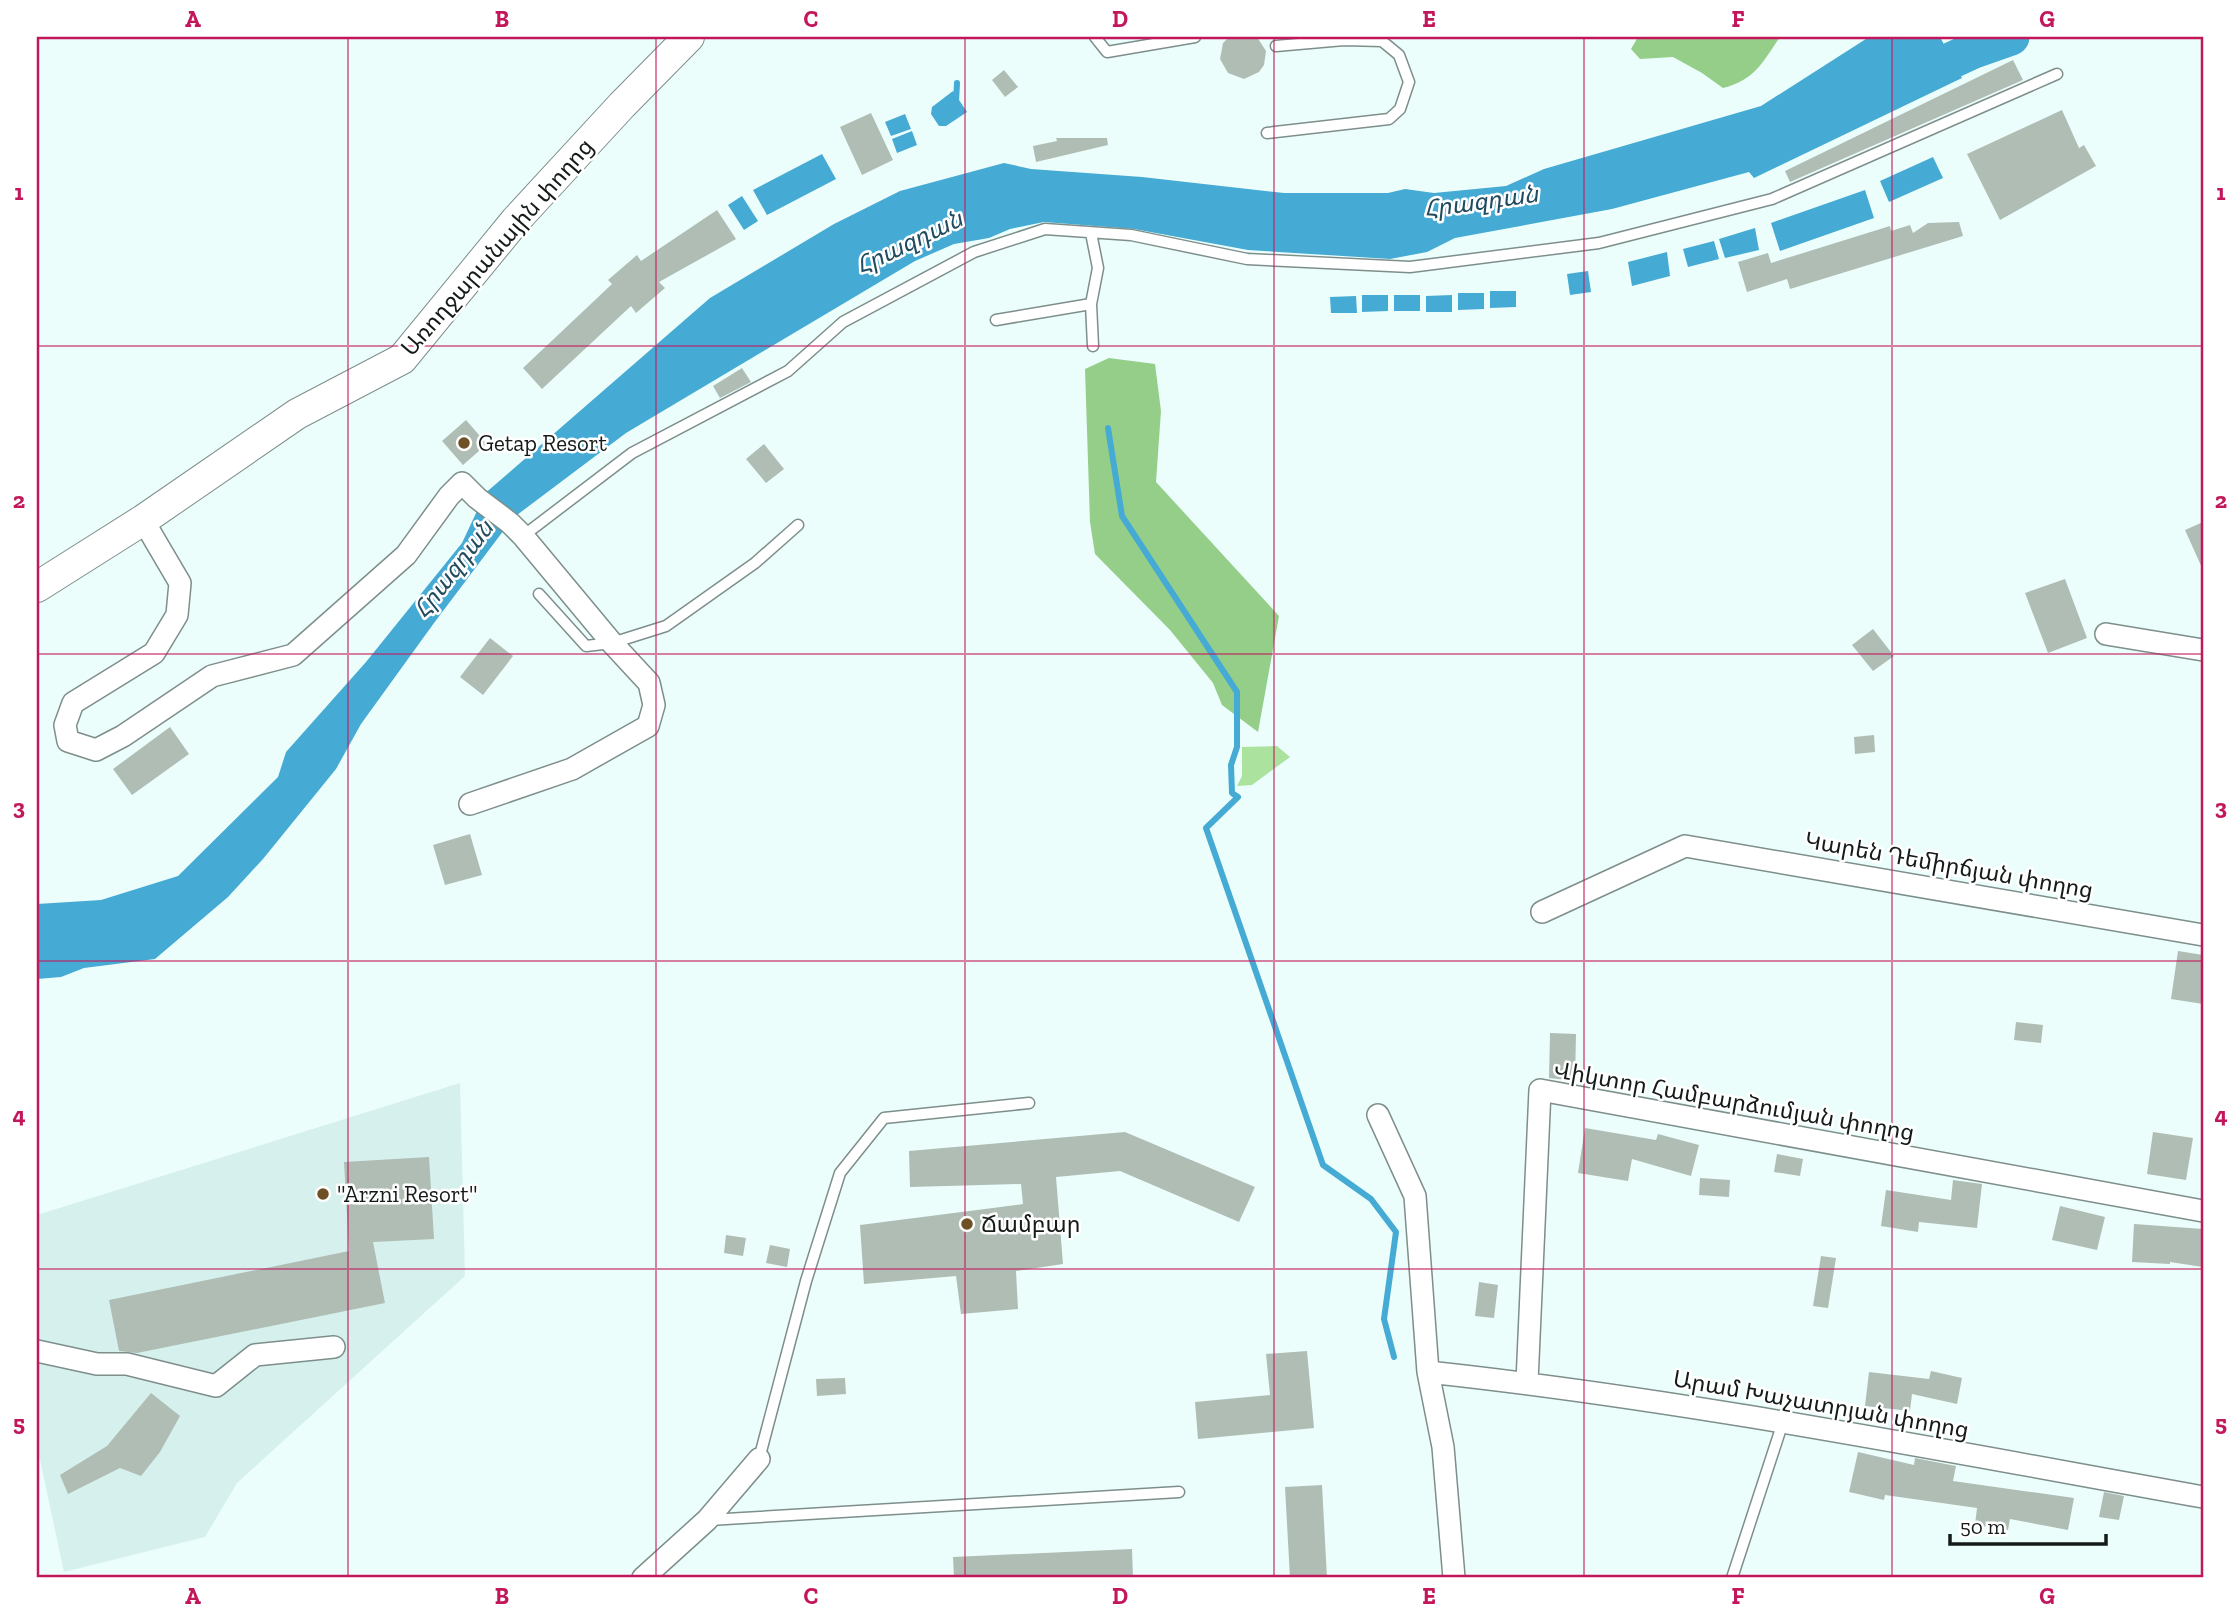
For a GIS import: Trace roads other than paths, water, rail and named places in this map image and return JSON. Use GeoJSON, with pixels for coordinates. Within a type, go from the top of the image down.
{"type":"FeatureCollection","features":[{"type":"Feature","properties":{"kind":"main road","name":"Առողջարանային փողոց"},"geometry":{"type":"LineString","coordinates":[[37,587],[143,520],[297,414],[402,359],[516,220],[689,37]]}},
{"type":"Feature","properties":{"kind":"street"},"geometry":{"type":"LineString","coordinates":[[143,520],[180,583],[177,615],[154,653],[73,703],[65,725],[68,741],[96,750],[123,736],[212,676],[293,655],[406,555],[449,496],[470,486],[516,529],[649,683],[654,705],[648,726],[572,769],[470,804]]}},
{"type":"Feature","properties":{"kind":"street"},"geometry":{"type":"LineString","coordinates":[[2106,634],[2203,650]]}},
{"type":"Feature","properties":{"kind":"street","name":"Կարեն Դեմիրճյան փողոց"},"geometry":{"type":"LineString","coordinates":[[1542,912],[1685,846],[2203,935]]}},
{"type":"Feature","properties":{"kind":"street","name":"Վիկտոր Համբարձումյան փողոց"},"geometry":{"type":"LineString","coordinates":[[1527,1382],[1540,1090],[2203,1211]]}},
{"type":"Feature","properties":{"kind":"street"},"geometry":{"type":"LineString","coordinates":[[1378,1115],[1415,1196],[1428,1372],[1443,1447],[1454,1578]]}},
{"type":"Feature","properties":{"kind":"street"},"geometry":{"type":"LineString","coordinates":[[37,1351],[97,1364],[127,1364],[216,1386],[255,1355],[334,1347]]}},
{"type":"Feature","properties":{"kind":"street","name":"Արամ Խաչատրյան փողոց"},"geometry":{"type":"LineString","coordinates":[[1428,1372],[1527,1382],[1783,1422],[2203,1497]]}},
{"type":"Feature","properties":{"kind":"street"},"geometry":{"type":"LineString","coordinates":[[643,1578],[707,1520],[759,1460]]}},
{"type":"Feature","properties":{"kind":"lane"},"geometry":{"type":"LineString","coordinates":[[1094,37],[1107,52],[1195,37]]}},
{"type":"Feature","properties":{"kind":"lane"},"geometry":{"type":"LineString","coordinates":[[1267,133],[1389,119],[1400,109],[1409,82],[1399,55],[1382,41],[1344,38],[1276,46]]}},
{"type":"Feature","properties":{"kind":"lane"},"geometry":{"type":"LineString","coordinates":[[516,529],[632,453],[788,371],[843,322],[974,252],[1045,229],[1131,236],[1247,259],[1410,267],[1600,243],[1772,199],[2057,74]]}},
{"type":"Feature","properties":{"kind":"lane"},"geometry":{"type":"LineString","coordinates":[[1091,233],[1098,268],[1091,304],[1093,346]]}},
{"type":"Feature","properties":{"kind":"lane"},"geometry":{"type":"LineString","coordinates":[[996,320],[1091,304]]}},
{"type":"Feature","properties":{"kind":"lane"},"geometry":{"type":"LineString","coordinates":[[539,594],[586,646],[612,643],[666,626],[755,563],[798,525]]}},
{"type":"Feature","properties":{"kind":"lane"},"geometry":{"type":"LineString","coordinates":[[759,1460],[806,1280],[841,1173],[884,1118],[1029,1103]]}},
{"type":"Feature","properties":{"kind":"lane"},"geometry":{"type":"LineString","coordinates":[[1732,1578],[1783,1422]]}},
{"type":"Feature","properties":{"kind":"lane"},"geometry":{"type":"LineString","coordinates":[[707,1520],[1179,1492]]}},
{"type":"Feature","properties":{"kind":"water"},"geometry":{"type":"Polygon","coordinates":[[[1869,37],[1940,37],[1962,78],[1754,178],[1749,172],[1612,209],[1455,238],[1427,252],[1390,259],[1248,250],[1134,229],[1044,222],[1010,229],[989,238],[954,244],[915,261],[626,433],[513,518],[361,724],[336,769],[263,859],[228,897],[155,959],[84,968],[61,977],[37,979],[37,904],[101,900],[178,876],[278,777],[286,752],[366,662],[462,543],[482,496],[710,298],[834,224],[900,191],[1004,163],[1031,169],[1142,177],[1284,193],[1388,193],[1405,189],[1434,193],[1506,186],[1544,169],[1761,106],[1869,37]]]}},
{"type":"Feature","properties":{"kind":"water"},"geometry":{"type":"Polygon","coordinates":[[[953,91],[967,112],[946,126],[939,126],[931,114],[932,107],[953,91]]]}},
{"type":"Feature","properties":{"kind":"water"},"geometry":{"type":"Polygon","coordinates":[[[905,114],[911,129],[891,136],[885,122],[905,114]]]}},
{"type":"Feature","properties":{"kind":"water"},"geometry":{"type":"Polygon","coordinates":[[[912,131],[917,145],[897,153],[892,139],[912,131]]]}},
{"type":"Feature","properties":{"kind":"water"},"geometry":{"type":"Polygon","coordinates":[[[822,154],[836,179],[767,215],[753,190],[822,154]]]}},
{"type":"Feature","properties":{"kind":"water"},"geometry":{"type":"Polygon","coordinates":[[[1933,157],[1943,178],[1889,202],[1880,181],[1933,157]]]}},
{"type":"Feature","properties":{"kind":"water"},"geometry":{"type":"Polygon","coordinates":[[[1865,190],[1874,218],[1780,251],[1771,223],[1865,190]]]}},
{"type":"Feature","properties":{"kind":"water"},"geometry":{"type":"Polygon","coordinates":[[[742,196],[758,221],[744,230],[728,205],[742,196]]]}},
{"type":"Feature","properties":{"kind":"water"},"geometry":{"type":"Polygon","coordinates":[[[1755,228],[1759,250],[1725,258],[1719,239],[1755,228]]]}},
{"type":"Feature","properties":{"kind":"water"},"geometry":{"type":"Polygon","coordinates":[[[1714,241],[1719,259],[1688,267],[1683,249],[1714,241]]]}},
{"type":"Feature","properties":{"kind":"water"},"geometry":{"type":"Polygon","coordinates":[[[1667,252],[1670,276],[1632,286],[1628,262],[1667,252]]]}},
{"type":"Feature","properties":{"kind":"water"},"geometry":{"type":"Polygon","coordinates":[[[1588,271],[1591,292],[1570,295],[1567,274],[1588,271]]]}},
{"type":"Feature","properties":{"kind":"water"},"geometry":{"type":"Polygon","coordinates":[[[1490,291],[1516,291],[1516,307],[1490,308],[1490,291]]]}},
{"type":"Feature","properties":{"kind":"water"},"geometry":{"type":"Polygon","coordinates":[[[1458,293],[1484,293],[1484,309],[1458,310],[1458,293]]]}},
{"type":"Feature","properties":{"kind":"water"},"geometry":{"type":"Polygon","coordinates":[[[1362,295],[1388,295],[1388,311],[1362,312],[1362,295]]]}},
{"type":"Feature","properties":{"kind":"water"},"geometry":{"type":"Polygon","coordinates":[[[1394,295],[1420,295],[1420,311],[1394,311],[1394,295]]]}},
{"type":"Feature","properties":{"kind":"water"},"geometry":{"type":"Polygon","coordinates":[[[1452,295],[1452,312],[1426,312],[1426,296],[1452,295]]]}},
{"type":"Feature","properties":{"kind":"water"},"geometry":{"type":"Polygon","coordinates":[[[1356,296],[1357,313],[1331,313],[1330,297],[1356,296]]]}},
{"type":"Feature","properties":{"kind":"waterway","name":"Հրազդան"},"geometry":{"type":"LineString","coordinates":[[1909,80],[1974,50],[2011,37]]}},
{"type":"Feature","properties":{"kind":"waterway"},"geometry":{"type":"LineString","coordinates":[[956,102],[957,83]]}},
{"type":"Feature","properties":{"kind":"waterway"},"geometry":{"type":"LineString","coordinates":[[1108,428],[1122,516],[1237,692],[1237,747],[1231,765],[1232,793],[1238,797],[1206,828],[1323,1165],[1371,1199],[1396,1232],[1384,1319],[1394,1357]]}},
{"type":"Feature","properties":{"kind":"place","name":"Getap Resort"},"geometry":{"type":"Point","coordinates":[464,443]}},
{"type":"Feature","properties":{"kind":"place","name":"\"Arzni Resort\""},"geometry":{"type":"Point","coordinates":[323,1194]}},
{"type":"Feature","properties":{"kind":"place","name":"Ճամբար"},"geometry":{"type":"Point","coordinates":[967,1224]}}]}
